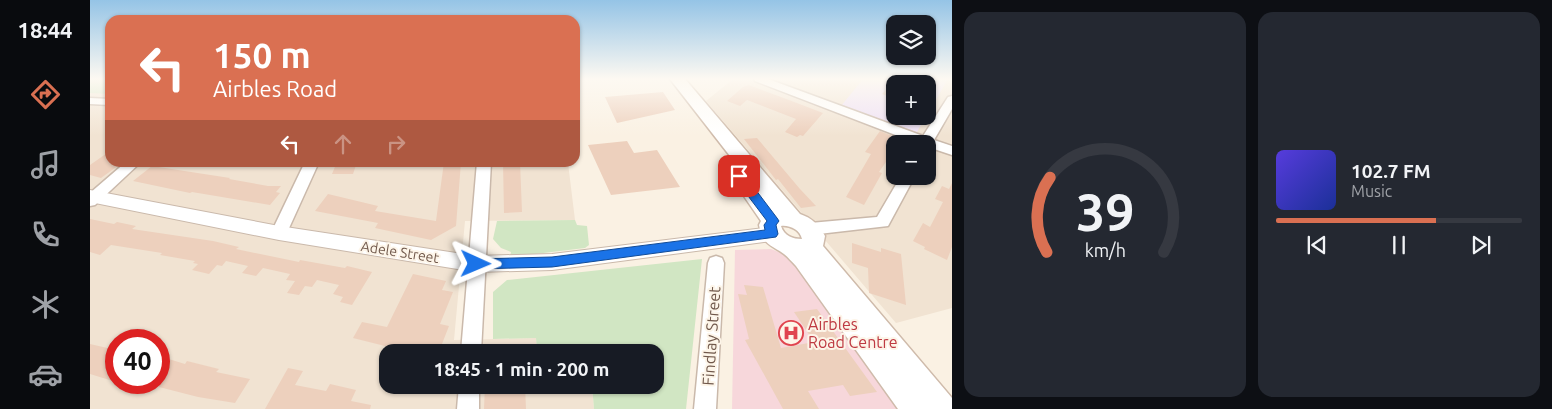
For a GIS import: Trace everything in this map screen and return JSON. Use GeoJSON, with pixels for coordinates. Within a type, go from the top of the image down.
{"type":"FeatureCollection","features":[{"type":"Feature","properties":{"kind":"main road"},"geometry":{"type":"LineString","coordinates":[[681,98],[792,233],[941,409]]}},
{"type":"Feature","properties":{"kind":"main road"},"geometry":{"type":"LineString","coordinates":[[692,98],[792,233],[804,259],[917,409]]}},
{"type":"Feature","properties":{"kind":"street"},"geometry":{"type":"LineString","coordinates":[[811,98],[905,135]]}},
{"type":"Feature","properties":{"kind":"street"},"geometry":{"type":"LineString","coordinates":[[931,135],[952,99]]}},
{"type":"Feature","properties":{"kind":"street"},"geometry":{"type":"LineString","coordinates":[[90,101],[105,102]]}},
{"type":"Feature","properties":{"kind":"street"},"geometry":{"type":"LineString","coordinates":[[936,146],[952,151]]}},
{"type":"Feature","properties":{"kind":"street"},"geometry":{"type":"LineString","coordinates":[[92,198],[129,167]]}},
{"type":"Feature","properties":{"kind":"street"},"geometry":{"type":"LineString","coordinates":[[279,233],[310,167]]}},
{"type":"Feature","properties":{"kind":"street"},"geometry":{"type":"LineString","coordinates":[[471,344],[484,167]]}},
{"type":"Feature","properties":{"kind":"street"},"geometry":{"type":"LineString","coordinates":[[792,233],[882,222],[903,185]]}},
{"type":"Feature","properties":{"kind":"street","name":"Adele Street"},"geometry":{"type":"LineString","coordinates":[[92,198],[279,233],[476,264],[552,262],[792,233]]}},
{"type":"Feature","properties":{"kind":"street","name":"Findlay Street"},"geometry":{"type":"LineString","coordinates":[[705,409],[716,263]]}},
{"type":"Feature","properties":{"kind":"street"},"geometry":{"type":"LineString","coordinates":[[468,409],[469,394]]}},
{"type":"Feature","properties":{"kind":"shaded area"},"geometry":{"type":"Polygon","coordinates":[[[90,98],[105,98],[105,167],[568,167],[575,220],[465,221],[454,340],[536,338],[536,344],[379,344],[379,394],[593,394],[594,409],[90,409],[90,98]]]}},
{"type":"Feature","properties":{"kind":"shaded area"},"geometry":{"type":"Polygon","coordinates":[[[710,98],[886,98],[886,125],[936,125],[936,98],[952,98],[952,308],[896,323],[706,101],[710,98]]]}},
{"type":"Feature","properties":{"kind":"shaded area"},"geometry":{"type":"Polygon","coordinates":[[[847,98],[886,98],[886,121],[841,106],[847,98]]]}},
{"type":"Feature","properties":{"kind":"shaded area"},"geometry":{"type":"Polygon","coordinates":[[[897,125],[921,125],[917,132],[897,125]]]}},
{"type":"Feature","properties":{"kind":"shaded area","name":"Airbles Road Centre"},"geometry":{"type":"Polygon","coordinates":[[[771,249],[793,258],[904,409],[732,409],[735,250],[771,249]]]}},
{"type":"Feature","properties":{"kind":"green space"},"geometry":{"type":"Polygon","coordinates":[[[575,220],[577,225],[587,226],[589,245],[585,248],[510,257],[511,252],[501,248],[493,239],[497,221],[575,220]]]}},
{"type":"Feature","properties":{"kind":"green space"},"geometry":{"type":"Polygon","coordinates":[[[702,259],[686,409],[594,409],[593,394],[664,394],[664,344],[536,344],[536,338],[493,339],[493,292],[507,280],[702,259]]]}},
{"type":"Feature","properties":{"kind":"building"},"geometry":{"type":"Polygon","coordinates":[[[606,98],[667,98],[675,110],[617,123],[606,98]]]}},
{"type":"Feature","properties":{"kind":"building"},"geometry":{"type":"Polygon","coordinates":[[[730,98],[784,98],[823,113],[803,136],[797,137],[785,132],[796,119],[747,100],[740,106],[727,101],[730,98]]]}},
{"type":"Feature","properties":{"kind":"building"},"geometry":{"type":"Polygon","coordinates":[[[880,131],[890,135],[886,135],[886,162],[879,172],[882,173],[864,205],[846,197],[871,154],[865,152],[880,131]]]}},
{"type":"Feature","properties":{"kind":"building"},"geometry":{"type":"Polygon","coordinates":[[[757,138],[816,206],[801,208],[778,179],[776,180],[744,139],[757,138]]]}},
{"type":"Feature","properties":{"kind":"building"},"geometry":{"type":"Polygon","coordinates":[[[627,141],[634,153],[657,150],[680,187],[611,195],[588,145],[627,141]]]}},
{"type":"Feature","properties":{"kind":"building"},"geometry":{"type":"Polygon","coordinates":[[[105,154],[105,167],[116,167],[101,178],[90,175],[90,165],[105,154]]]}},
{"type":"Feature","properties":{"kind":"building"},"geometry":{"type":"Polygon","coordinates":[[[151,167],[158,167],[268,186],[281,186],[276,192],[280,193],[270,205],[190,193],[133,181],[151,167]]]}},
{"type":"Feature","properties":{"kind":"building"},"geometry":{"type":"Polygon","coordinates":[[[335,167],[355,167],[353,174],[332,174],[335,167]]]}},
{"type":"Feature","properties":{"kind":"building"},"geometry":{"type":"Polygon","coordinates":[[[443,167],[461,167],[456,226],[431,240],[375,228],[378,223],[315,211],[328,194],[378,206],[375,211],[436,221],[443,167]]]}},
{"type":"Feature","properties":{"kind":"building"},"geometry":{"type":"Polygon","coordinates":[[[503,167],[520,167],[522,212],[504,213],[503,167]]]}},
{"type":"Feature","properties":{"kind":"building"},"geometry":{"type":"Polygon","coordinates":[[[952,183],[952,247],[947,260],[924,249],[925,247],[913,241],[923,223],[930,227],[943,202],[935,199],[942,186],[949,189],[952,183]]]}},
{"type":"Feature","properties":{"kind":"building"},"geometry":{"type":"Polygon","coordinates":[[[90,219],[136,226],[132,229],[213,241],[239,247],[236,249],[299,262],[300,260],[345,268],[347,266],[372,272],[352,305],[340,302],[343,297],[333,294],[339,285],[317,280],[312,287],[305,286],[299,295],[287,293],[295,281],[286,280],[290,274],[263,268],[256,276],[242,273],[248,266],[226,261],[222,266],[217,265],[209,274],[192,270],[198,264],[193,263],[195,261],[160,255],[162,253],[111,245],[100,255],[90,252],[90,219]]]}},
{"type":"Feature","properties":{"kind":"building"},"geometry":{"type":"Polygon","coordinates":[[[852,243],[881,252],[881,248],[901,254],[906,305],[869,293],[868,268],[852,263],[852,243]]]}},
{"type":"Feature","properties":{"kind":"building"},"geometry":{"type":"Polygon","coordinates":[[[413,274],[446,281],[442,290],[453,292],[440,324],[449,326],[442,344],[379,344],[353,338],[362,322],[387,327],[413,274]]]}},
{"type":"Feature","properties":{"kind":"building"},"geometry":{"type":"Polygon","coordinates":[[[744,285],[763,287],[781,348],[814,342],[794,312],[817,309],[877,392],[850,396],[843,385],[808,391],[819,409],[783,409],[745,340],[749,339],[738,294],[747,295],[744,285]]]}},
{"type":"Feature","properties":{"kind":"building"},"geometry":{"type":"Polygon","coordinates":[[[90,344],[105,347],[105,379],[90,374],[90,344]]]}},
{"type":"Feature","properties":{"kind":"building"},"geometry":{"type":"Polygon","coordinates":[[[170,359],[185,364],[187,361],[219,369],[216,372],[250,379],[235,403],[170,390],[170,359]]]}},
{"type":"Feature","properties":{"kind":"building"},"geometry":{"type":"Polygon","coordinates":[[[288,368],[303,371],[295,385],[326,391],[330,384],[356,390],[351,401],[371,405],[370,409],[265,409],[288,368]]]}},
{"type":"Feature","properties":{"kind":"building"},"geometry":{"type":"Polygon","coordinates":[[[485,394],[525,394],[526,409],[484,409],[485,394]]]}},
{"type":"Feature","properties":{"kind":"place","name":"Airbles Road Centre"},"geometry":{"type":"Point","coordinates":[791,333]}},
{"type":"Feature","properties":{"kind":"route"},"geometry":{"type":"LineString","coordinates":[[476,264],[552,262],[772,234],[770,225],[773,221],[739,176]]}}]}
